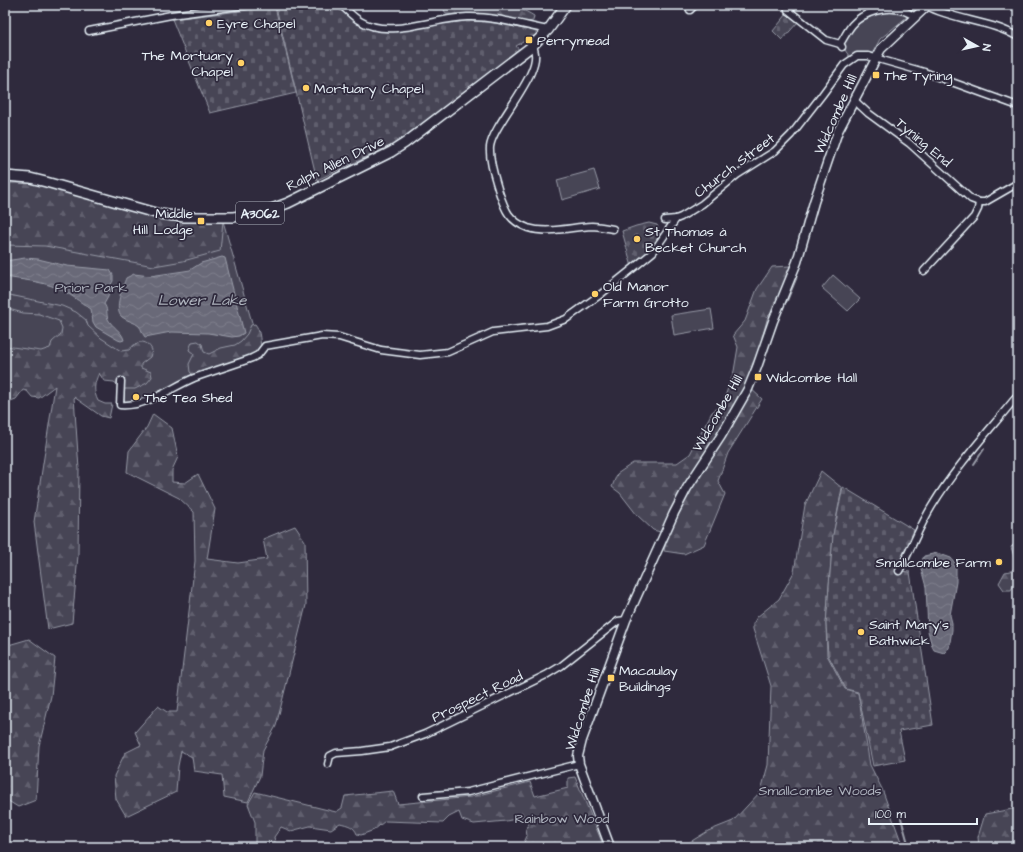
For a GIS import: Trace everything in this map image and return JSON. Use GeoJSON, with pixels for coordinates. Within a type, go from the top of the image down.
{"type":"FeatureCollection","features":[{"type":"Feature","properties":{"kind":"main road","name":"A3062"},"geometry":{"type":"LineString","coordinates":[[548,30],[566,5]]}},
{"type":"Feature","properties":{"kind":"main road","name":"Ralph Allen Drive"},"geometry":{"type":"LineString","coordinates":[[5,176],[30,178],[159,214],[184,217],[233,217],[261,212],[288,203],[391,152],[405,143],[532,46],[548,30]]}},
{"type":"Feature","properties":{"kind":"street"},"geometry":{"type":"LineString","coordinates":[[88,31],[171,15],[246,5]]}},
{"type":"Feature","properties":{"kind":"street"},"geometry":{"type":"LineString","coordinates":[[341,5],[359,20],[378,28],[390,29],[440,20],[468,17],[490,19],[548,30]]}},
{"type":"Feature","properties":{"kind":"street"},"geometry":{"type":"LineString","coordinates":[[690,10],[695,5]]}},
{"type":"Feature","properties":{"kind":"street"},"geometry":{"type":"LineString","coordinates":[[787,5],[788,10],[826,40],[841,46],[853,24],[864,16],[875,11],[889,8],[903,10],[915,16]]}},
{"type":"Feature","properties":{"kind":"street"},"geometry":{"type":"LineString","coordinates":[[928,6],[955,17],[1006,30],[1018,36]]}},
{"type":"Feature","properties":{"kind":"street","name":"Widcombe Hill"},"geometry":{"type":"LineString","coordinates":[[610,847],[579,764],[578,756],[582,740],[626,620],[674,513],[687,488],[721,436],[750,384],[763,353],[773,321],[794,272],[814,202],[835,139],[854,100],[881,49],[915,16],[928,6]]}},
{"type":"Feature","properties":{"kind":"street"},"geometry":{"type":"LineString","coordinates":[[532,46],[536,51],[529,79],[495,133],[490,147],[493,170],[502,202],[510,217],[516,222],[529,228],[543,230],[593,226],[613,229]]}},
{"type":"Feature","properties":{"kind":"street","name":"Church Street"},"geometry":{"type":"LineString","coordinates":[[665,220],[681,217],[702,204],[737,175],[775,151],[791,135],[844,65],[857,56],[875,58]]}},
{"type":"Feature","properties":{"kind":"street"},"geometry":{"type":"LineString","coordinates":[[875,58],[924,72],[1018,106]]}},
{"type":"Feature","properties":{"kind":"street","name":"Tyning End"},"geometry":{"type":"LineString","coordinates":[[854,100],[868,114],[909,143],[971,199],[979,202]]}},
{"type":"Feature","properties":{"kind":"street"},"geometry":{"type":"LineString","coordinates":[[924,271],[974,218],[979,202],[985,202],[1018,183]]}},
{"type":"Feature","properties":{"kind":"street"},"geometry":{"type":"LineString","coordinates":[[121,381],[120,405],[135,405],[148,401],[194,378],[258,356],[265,346],[322,336],[339,337],[381,350],[420,355],[448,352],[493,332],[547,326],[566,319],[637,266],[653,252],[676,219]]}},
{"type":"Feature","properties":{"kind":"street"},"geometry":{"type":"LineString","coordinates":[[899,571],[932,505],[971,452],[1018,395]]}},
{"type":"Feature","properties":{"kind":"street","name":"Prospect Road"},"geometry":{"type":"LineString","coordinates":[[328,764],[330,756],[336,753],[390,747],[425,734],[546,675],[560,666],[618,621],[626,620]]}},
{"type":"Feature","properties":{"kind":"street"},"geometry":{"type":"LineString","coordinates":[[423,796],[468,792],[579,764]]}},
{"type":"Feature","properties":{"kind":"green space"},"geometry":{"type":"Polygon","coordinates":[[[287,5],[334,5],[358,23],[372,30],[388,32],[467,21],[490,22],[535,31],[537,34],[516,46],[520,51],[397,143],[317,180],[276,7],[287,5]]]}},
{"type":"Feature","properties":{"kind":"green space"},"geometry":{"type":"Polygon","coordinates":[[[442,5],[502,5],[519,9],[534,16],[533,21],[528,22],[468,14],[446,14],[442,5]]]}},
{"type":"Feature","properties":{"kind":"green space"},"geometry":{"type":"Polygon","coordinates":[[[275,7],[296,93],[210,113],[172,19],[275,7]]]}},
{"type":"Feature","properties":{"kind":"green space"},"geometry":{"type":"Polygon","coordinates":[[[889,12],[908,16],[880,39],[872,54],[859,53],[849,56],[843,47],[845,40],[854,27],[860,22],[874,15],[889,12]]]}},
{"type":"Feature","properties":{"kind":"green space"},"geometry":{"type":"Polygon","coordinates":[[[787,14],[798,22],[782,40],[773,31],[787,14]]]}},
{"type":"Feature","properties":{"kind":"green space"},"geometry":{"type":"Polygon","coordinates":[[[594,170],[600,189],[562,200],[557,180],[594,170]]]}},
{"type":"Feature","properties":{"kind":"green space","name":"Prior Park"},"geometry":{"type":"Polygon","coordinates":[[[5,183],[170,221],[223,221],[259,347],[146,401],[124,404],[125,382],[90,372],[5,381],[5,183]]]}},
{"type":"Feature","properties":{"kind":"green space"},"geometry":{"type":"Polygon","coordinates":[[[5,183],[40,183],[156,218],[171,221],[223,221],[220,251],[183,261],[154,266],[45,246],[5,245],[5,183]]]}},
{"type":"Feature","properties":{"kind":"green space"},"geometry":{"type":"Polygon","coordinates":[[[649,223],[657,225],[661,238],[653,248],[632,267],[622,231],[649,223]]]}},
{"type":"Feature","properties":{"kind":"green space"},"geometry":{"type":"Polygon","coordinates":[[[790,266],[797,278],[787,302],[768,316],[758,353],[752,367],[748,386],[762,399],[728,453],[718,481],[725,494],[704,545],[684,554],[664,551],[668,534],[653,530],[637,515],[620,493],[612,487],[617,474],[633,463],[677,463],[690,454],[712,412],[722,405],[734,371],[738,347],[733,335],[745,321],[757,289],[772,267],[790,266]]]}},
{"type":"Feature","properties":{"kind":"green space"},"geometry":{"type":"Polygon","coordinates":[[[833,275],[860,299],[848,311],[822,288],[833,275]]]}},
{"type":"Feature","properties":{"kind":"green space"},"geometry":{"type":"Polygon","coordinates":[[[5,294],[62,306],[76,312],[86,320],[88,326],[101,338],[121,351],[129,350],[141,342],[144,342],[150,346],[152,350],[150,357],[141,364],[141,368],[151,372],[152,377],[147,383],[135,389],[123,389],[114,382],[104,381],[99,373],[95,384],[95,394],[98,401],[105,404],[112,404],[109,418],[101,416],[74,397],[79,469],[78,555],[72,623],[48,629],[34,522],[55,386],[39,398],[32,397],[27,391],[23,390],[16,399],[5,403],[5,346],[41,351],[50,348],[52,342],[61,334],[62,328],[59,321],[39,314],[23,313],[5,308],[5,294]]]}},
{"type":"Feature","properties":{"kind":"green space"},"geometry":{"type":"Polygon","coordinates":[[[711,309],[714,328],[674,335],[671,315],[711,309]]]}},
{"type":"Feature","properties":{"kind":"green space"},"geometry":{"type":"Polygon","coordinates":[[[255,324],[259,334],[261,352],[255,356],[193,375],[190,372],[189,364],[194,354],[189,350],[192,342],[198,341],[202,344],[204,352],[209,354],[221,348],[235,345],[247,334],[251,325],[255,324]]]}},
{"type":"Feature","properties":{"kind":"green space"},"geometry":{"type":"Polygon","coordinates":[[[153,414],[172,428],[178,457],[172,470],[172,482],[185,483],[198,474],[215,509],[207,559],[238,563],[267,559],[263,539],[295,526],[305,541],[306,605],[276,726],[263,750],[260,776],[248,802],[224,797],[222,775],[194,771],[192,757],[181,751],[176,792],[126,816],[116,799],[114,776],[125,753],[141,745],[135,732],[158,706],[167,712],[177,712],[195,561],[194,512],[179,498],[127,472],[129,451],[147,427],[153,414]]]}},
{"type":"Feature","properties":{"kind":"green space","name":"Smallcombe Woods"},"geometry":{"type":"Polygon","coordinates":[[[821,471],[842,488],[833,535],[826,624],[827,655],[845,689],[858,693],[870,765],[882,789],[903,847],[682,847],[708,831],[733,821],[761,791],[768,765],[771,686],[753,629],[753,624],[757,617],[779,599],[794,572],[805,505],[821,471]]]}},
{"type":"Feature","properties":{"kind":"green space"},"geometry":{"type":"Polygon","coordinates":[[[843,487],[914,530],[896,569],[899,571],[910,572],[933,725],[899,731],[905,760],[873,766],[858,692],[846,689],[828,655],[826,624],[833,535],[843,487]]]}},
{"type":"Feature","properties":{"kind":"green space"},"geometry":{"type":"Polygon","coordinates":[[[1014,544],[1018,544],[1018,578],[1011,590],[1004,590],[999,583],[1005,572],[1011,571],[1017,566],[1011,547],[1014,544]]]}},
{"type":"Feature","properties":{"kind":"green space"},"geometry":{"type":"Polygon","coordinates":[[[29,639],[55,658],[51,696],[39,746],[36,800],[18,807],[5,799],[5,646],[29,639]]]}},
{"type":"Feature","properties":{"kind":"green space","name":"Rainbow Wood"},"geometry":{"type":"Polygon","coordinates":[[[575,777],[604,847],[522,847],[527,836],[526,829],[534,813],[506,821],[474,824],[462,820],[459,812],[449,817],[443,823],[385,821],[374,830],[361,835],[357,834],[350,826],[340,823],[331,829],[310,826],[291,831],[281,827],[274,837],[276,847],[255,847],[255,822],[248,804],[255,792],[336,812],[342,808],[345,796],[393,791],[398,804],[471,797],[530,782],[535,796],[568,788],[568,778],[575,777]]]}},
{"type":"Feature","properties":{"kind":"green space"},"geometry":{"type":"Polygon","coordinates":[[[1018,808],[1018,847],[979,847],[978,837],[985,814],[1018,808]]]}},
{"type":"Feature","properties":{"kind":"water","name":"Lower Lake"},"geometry":{"type":"Polygon","coordinates":[[[222,257],[225,258],[244,333],[239,336],[232,337],[208,333],[171,332],[145,337],[139,326],[119,314],[118,309],[120,298],[126,278],[134,274],[150,276],[190,270],[201,263],[222,257]]]}},
{"type":"Feature","properties":{"kind":"water"},"geometry":{"type":"Polygon","coordinates":[[[25,258],[38,259],[67,266],[110,270],[113,275],[113,281],[104,304],[108,319],[121,334],[124,340],[118,340],[96,327],[93,322],[91,309],[61,290],[38,282],[5,277],[5,261],[25,258]]]}},
{"type":"Feature","properties":{"kind":"water"},"geometry":{"type":"Polygon","coordinates":[[[937,553],[951,558],[956,567],[956,582],[950,615],[952,630],[949,648],[944,653],[934,650],[932,646],[928,631],[926,587],[920,565],[924,556],[937,553]]]}},
{"type":"Feature","properties":{"kind":"waterway"},"geometry":{"type":"LineString","coordinates":[[974,464],[984,449]]}},
{"type":"Feature","properties":{"kind":"waterway"},"geometry":{"type":"LineString","coordinates":[[901,818],[909,847]]}},
{"type":"Feature","properties":{"kind":"place","name":"Eyre Chapel"},"geometry":{"type":"Point","coordinates":[209,23]}},
{"type":"Feature","properties":{"kind":"place","name":"Perrymead"},"geometry":{"type":"Point","coordinates":[529,40]}},
{"type":"Feature","properties":{"kind":"place","name":"The Mortuary Chapel"},"geometry":{"type":"Point","coordinates":[241,63]}},
{"type":"Feature","properties":{"kind":"place","name":"The Tyning"},"geometry":{"type":"Point","coordinates":[876,75]}},
{"type":"Feature","properties":{"kind":"place","name":"Mortuary Chapel"},"geometry":{"type":"Point","coordinates":[306,88]}},
{"type":"Feature","properties":{"kind":"place","name":"Middle Hill Lodge"},"geometry":{"type":"Point","coordinates":[201,221]}},
{"type":"Feature","properties":{"kind":"place","name":"St Thomas à Becket Church"},"geometry":{"type":"Point","coordinates":[637,239]}},
{"type":"Feature","properties":{"kind":"place","name":"Old Manor Farm Grotto"},"geometry":{"type":"Point","coordinates":[595,294]}},
{"type":"Feature","properties":{"kind":"place","name":"Widcombe Hall"},"geometry":{"type":"Point","coordinates":[758,377]}},
{"type":"Feature","properties":{"kind":"place","name":"The Tea Shed"},"geometry":{"type":"Point","coordinates":[136,397]}},
{"type":"Feature","properties":{"kind":"place","name":"Smallcombe Farm"},"geometry":{"type":"Point","coordinates":[999,562]}},
{"type":"Feature","properties":{"kind":"place","name":"Saint Mary's Bathwick"},"geometry":{"type":"Point","coordinates":[861,632]}},
{"type":"Feature","properties":{"kind":"place","name":"Macaulay Buildings"},"geometry":{"type":"Point","coordinates":[611,678]}}]}
